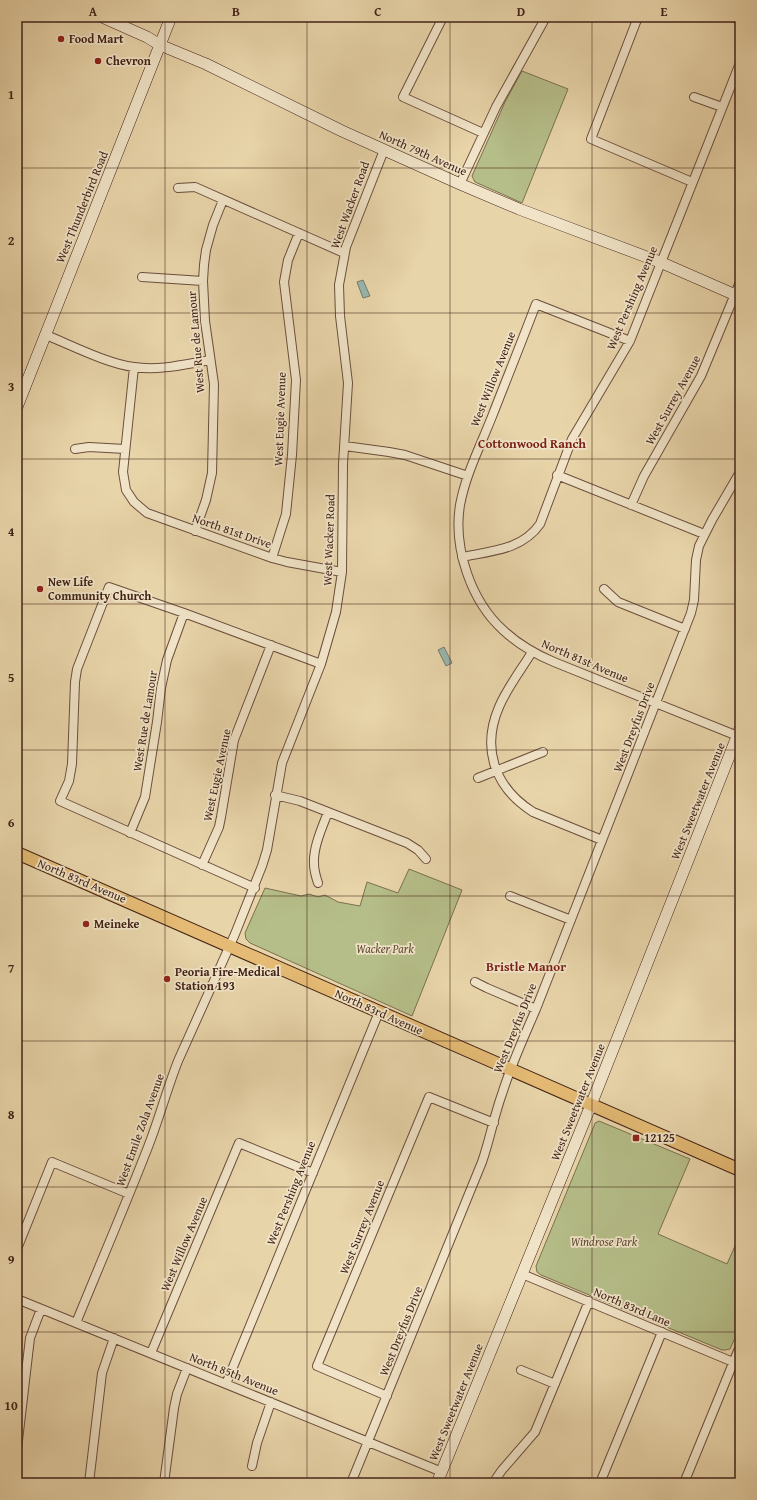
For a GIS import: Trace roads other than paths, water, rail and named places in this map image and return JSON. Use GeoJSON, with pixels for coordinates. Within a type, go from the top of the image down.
{"type":"FeatureCollection","features":[{"type":"Feature","properties":{"kind":"main road","name":"North 83rd Avenue"},"geometry":{"type":"LineString","coordinates":[[17,853],[740,1170]]}},
{"type":"Feature","properties":{"kind":"street","name":"North 79th Avenue"},"geometry":{"type":"LineString","coordinates":[[102,17],[160,45],[206,64],[328,124],[460,184],[519,209],[660,262],[737,296]]}},
{"type":"Feature","properties":{"kind":"street","name":"West Thunderbird Road"},"geometry":{"type":"LineString","coordinates":[[17,407],[171,17]]}},
{"type":"Feature","properties":{"kind":"street"},"geometry":{"type":"LineString","coordinates":[[443,17],[403,96],[483,133]]}},
{"type":"Feature","properties":{"kind":"street"},"geometry":{"type":"LineString","coordinates":[[460,184],[483,133],[509,82],[546,17]]}},
{"type":"Feature","properties":{"kind":"street"},"geometry":{"type":"LineString","coordinates":[[638,17],[591,140],[692,182]]}},
{"type":"Feature","properties":{"kind":"street"},"geometry":{"type":"LineString","coordinates":[[732,17],[740,20]]}},
{"type":"Feature","properties":{"kind":"street","name":"West Pershing Avenue"},"geometry":{"type":"LineString","coordinates":[[462,557],[504,549],[525,540],[534,532],[542,520],[557,475],[572,439],[630,341],[740,63]]}},
{"type":"Feature","properties":{"kind":"street"},"geometry":{"type":"LineString","coordinates":[[694,97],[722,107]]}},
{"type":"Feature","properties":{"kind":"street","name":"West Wacker Road"},"geometry":{"type":"LineString","coordinates":[[230,946],[255,888],[267,850],[275,795],[285,753],[321,664],[336,612],[342,572],[348,383],[339,296],[344,253],[356,218],[384,150]]}},
{"type":"Feature","properties":{"kind":"street"},"geometry":{"type":"LineString","coordinates":[[178,188],[195,187],[344,253]]}},
{"type":"Feature","properties":{"kind":"street","name":"West Rue de Lamour"},"geometry":{"type":"LineString","coordinates":[[195,531],[206,500],[212,473],[214,384],[205,321],[203,281],[206,250],[213,225],[223,200]]}},
{"type":"Feature","properties":{"kind":"street","name":"West Eugie Avenue"},"geometry":{"type":"LineString","coordinates":[[272,558],[286,514],[292,455],[296,380],[284,282],[288,260],[299,233]]}},
{"type":"Feature","properties":{"kind":"street"},"geometry":{"type":"LineString","coordinates":[[142,277],[203,281]]}},
{"type":"Feature","properties":{"kind":"street","name":"West Surrey Avenue"},"geometry":{"type":"LineString","coordinates":[[631,505],[644,476],[701,376],[737,296],[740,282]]}},
{"type":"Feature","properties":{"kind":"street","name":"West Willow Avenue"},"geometry":{"type":"LineString","coordinates":[[462,557],[459,518],[460,506],[468,476],[536,304],[630,341]]}},
{"type":"Feature","properties":{"kind":"street"},"geometry":{"type":"LineString","coordinates":[[46,335],[112,361],[134,367],[165,367],[210,360]]}},
{"type":"Feature","properties":{"kind":"street"},"geometry":{"type":"LineString","coordinates":[[75,449],[89,447],[125,449],[134,367]]}},
{"type":"Feature","properties":{"kind":"street"},"geometry":{"type":"LineString","coordinates":[[345,446],[405,455],[468,476]]}},
{"type":"Feature","properties":{"kind":"street","name":"North 81st Drive"},"geometry":{"type":"LineString","coordinates":[[125,449],[123,472],[126,490],[134,502],[147,513],[272,558],[342,572]]}},
{"type":"Feature","properties":{"kind":"street","name":"West Dreyfus Drive"},"geometry":{"type":"LineString","coordinates":[[351,1483],[482,1162],[491,1137],[510,1070],[536,1009],[685,629],[694,600],[696,560],[699,546],[704,534],[740,472]]}},
{"type":"Feature","properties":{"kind":"street"},"geometry":{"type":"LineString","coordinates":[[557,475],[704,534]]}},
{"type":"Feature","properties":{"kind":"street","name":"North 81st Avenue"},"geometry":{"type":"LineString","coordinates":[[462,557],[472,584],[485,608],[502,629],[532,652],[656,703],[739,734]]}},
{"type":"Feature","properties":{"kind":"street"},"geometry":{"type":"LineString","coordinates":[[255,888],[60,801],[69,782],[72,764],[77,669],[109,587],[321,664]]}},
{"type":"Feature","properties":{"kind":"street"},"geometry":{"type":"LineString","coordinates":[[604,589],[618,602],[685,629]]}},
{"type":"Feature","properties":{"kind":"street","name":"West Rue de Lamour"},"geometry":{"type":"LineString","coordinates":[[130,833],[145,797],[161,688],[167,660],[184,613]]}},
{"type":"Feature","properties":{"kind":"street","name":"West Eugie Avenue"},"geometry":{"type":"LineString","coordinates":[[202,865],[219,827],[234,740],[271,645]]}},
{"type":"Feature","properties":{"kind":"street"},"geometry":{"type":"LineString","coordinates":[[532,652],[500,706],[496,716],[491,739],[496,771],[508,790],[524,806],[544,817],[602,840]]}},
{"type":"Feature","properties":{"kind":"street","name":"West Sweetwater Avenue"},"geometry":{"type":"LineString","coordinates":[[437,1483],[592,1105],[739,734]]}},
{"type":"Feature","properties":{"kind":"street"},"geometry":{"type":"LineString","coordinates":[[478,778],[543,752]]}},
{"type":"Feature","properties":{"kind":"street"},"geometry":{"type":"LineString","coordinates":[[275,795],[300,801],[407,843],[418,850],[426,859]]}},
{"type":"Feature","properties":{"kind":"street"},"geometry":{"type":"LineString","coordinates":[[318,883],[314,858],[316,847],[328,812]]}},
{"type":"Feature","properties":{"kind":"street"},"geometry":{"type":"LineString","coordinates":[[510,896],[570,920]]}},
{"type":"Feature","properties":{"kind":"street","name":"West Emile Zola Avenue"},"geometry":{"type":"LineString","coordinates":[[76,1323],[129,1194],[178,1061],[230,946]]}},
{"type":"Feature","properties":{"kind":"street"},"geometry":{"type":"LineString","coordinates":[[475,982],[536,1009]]}},
{"type":"Feature","properties":{"kind":"street","name":"West Pershing Avenue"},"geometry":{"type":"LineString","coordinates":[[226,1384],[379,1012]]}},
{"type":"Feature","properties":{"kind":"street","name":"West Surrey Avenue"},"geometry":{"type":"LineString","coordinates":[[387,1396],[318,1366],[429,1097],[494,1123]]}},
{"type":"Feature","properties":{"kind":"street","name":"West Willow Avenue"},"geometry":{"type":"LineString","coordinates":[[151,1353],[239,1143],[312,1172]]}},
{"type":"Feature","properties":{"kind":"street"},"geometry":{"type":"LineString","coordinates":[[17,1249],[52,1162],[129,1194]]}},
{"type":"Feature","properties":{"kind":"street","name":"North 83rd Lane"},"geometry":{"type":"LineString","coordinates":[[522,1274],[733,1362]]}},
{"type":"Feature","properties":{"kind":"street","name":"North 85th Avenue"},"geometry":{"type":"LineString","coordinates":[[17,1299],[442,1472]]}},
{"type":"Feature","properties":{"kind":"street"},"geometry":{"type":"LineString","coordinates":[[493,1483],[502,1470],[535,1432],[589,1302]]}},
{"type":"Feature","properties":{"kind":"street"},"geometry":{"type":"LineString","coordinates":[[17,1449],[30,1338],[41,1309]]}},
{"type":"Feature","properties":{"kind":"street"},"geometry":{"type":"LineString","coordinates":[[600,1483],[662,1332]]}},
{"type":"Feature","properties":{"kind":"street"},"geometry":{"type":"LineString","coordinates":[[89,1483],[102,1373],[114,1338]]}},
{"type":"Feature","properties":{"kind":"street"},"geometry":{"type":"LineString","coordinates":[[684,1483],[740,1346]]}},
{"type":"Feature","properties":{"kind":"street"},"geometry":{"type":"LineString","coordinates":[[164,1483],[174,1408],[177,1394],[188,1368]]}},
{"type":"Feature","properties":{"kind":"street"},"geometry":{"type":"LineString","coordinates":[[521,1370],[555,1384]]}},
{"type":"Feature","properties":{"kind":"street"},"geometry":{"type":"LineString","coordinates":[[252,1466],[257,1443],[271,1402]]}},
{"type":"Feature","properties":{"kind":"water"},"geometry":{"type":"Polygon","coordinates":[[[363,280],[370,296],[363,298],[357,282],[363,280]]]}},
{"type":"Feature","properties":{"kind":"water"},"geometry":{"type":"Polygon","coordinates":[[[444,647],[452,663],[446,666],[438,650],[444,647]]]}},
{"type":"Feature","properties":{"kind":"place","name":"Food Mart"},"geometry":{"type":"Point","coordinates":[61,39]}},
{"type":"Feature","properties":{"kind":"place","name":"Chevron"},"geometry":{"type":"Point","coordinates":[98,61]}},
{"type":"Feature","properties":{"kind":"place","name":"New Life Community Church"},"geometry":{"type":"Point","coordinates":[40,589]}},
{"type":"Feature","properties":{"kind":"place","name":"Meineke"},"geometry":{"type":"Point","coordinates":[86,924]}},
{"type":"Feature","properties":{"kind":"place","name":"Peoria Fire-Medical Station 193"},"geometry":{"type":"Point","coordinates":[167,979]}},
{"type":"Feature","properties":{"kind":"place","name":"12125"},"geometry":{"type":"Point","coordinates":[636,1138]}},
{"type":"Feature","properties":{"kind":"district","name":"Cottonwood Ranch"},"geometry":{"type":"Point","coordinates":[532,443]}},
{"type":"Feature","properties":{"kind":"district","name":"Bristle Manor"},"geometry":{"type":"Point","coordinates":[526,966]}},
{"type":"Feature","properties":{"kind":"park label","name":"Wacker Park"},"geometry":{"type":"Point","coordinates":[385,949]}},
{"type":"Feature","properties":{"kind":"park label","name":"Windrose Park"},"geometry":{"type":"Point","coordinates":[604,1242]}}]}
